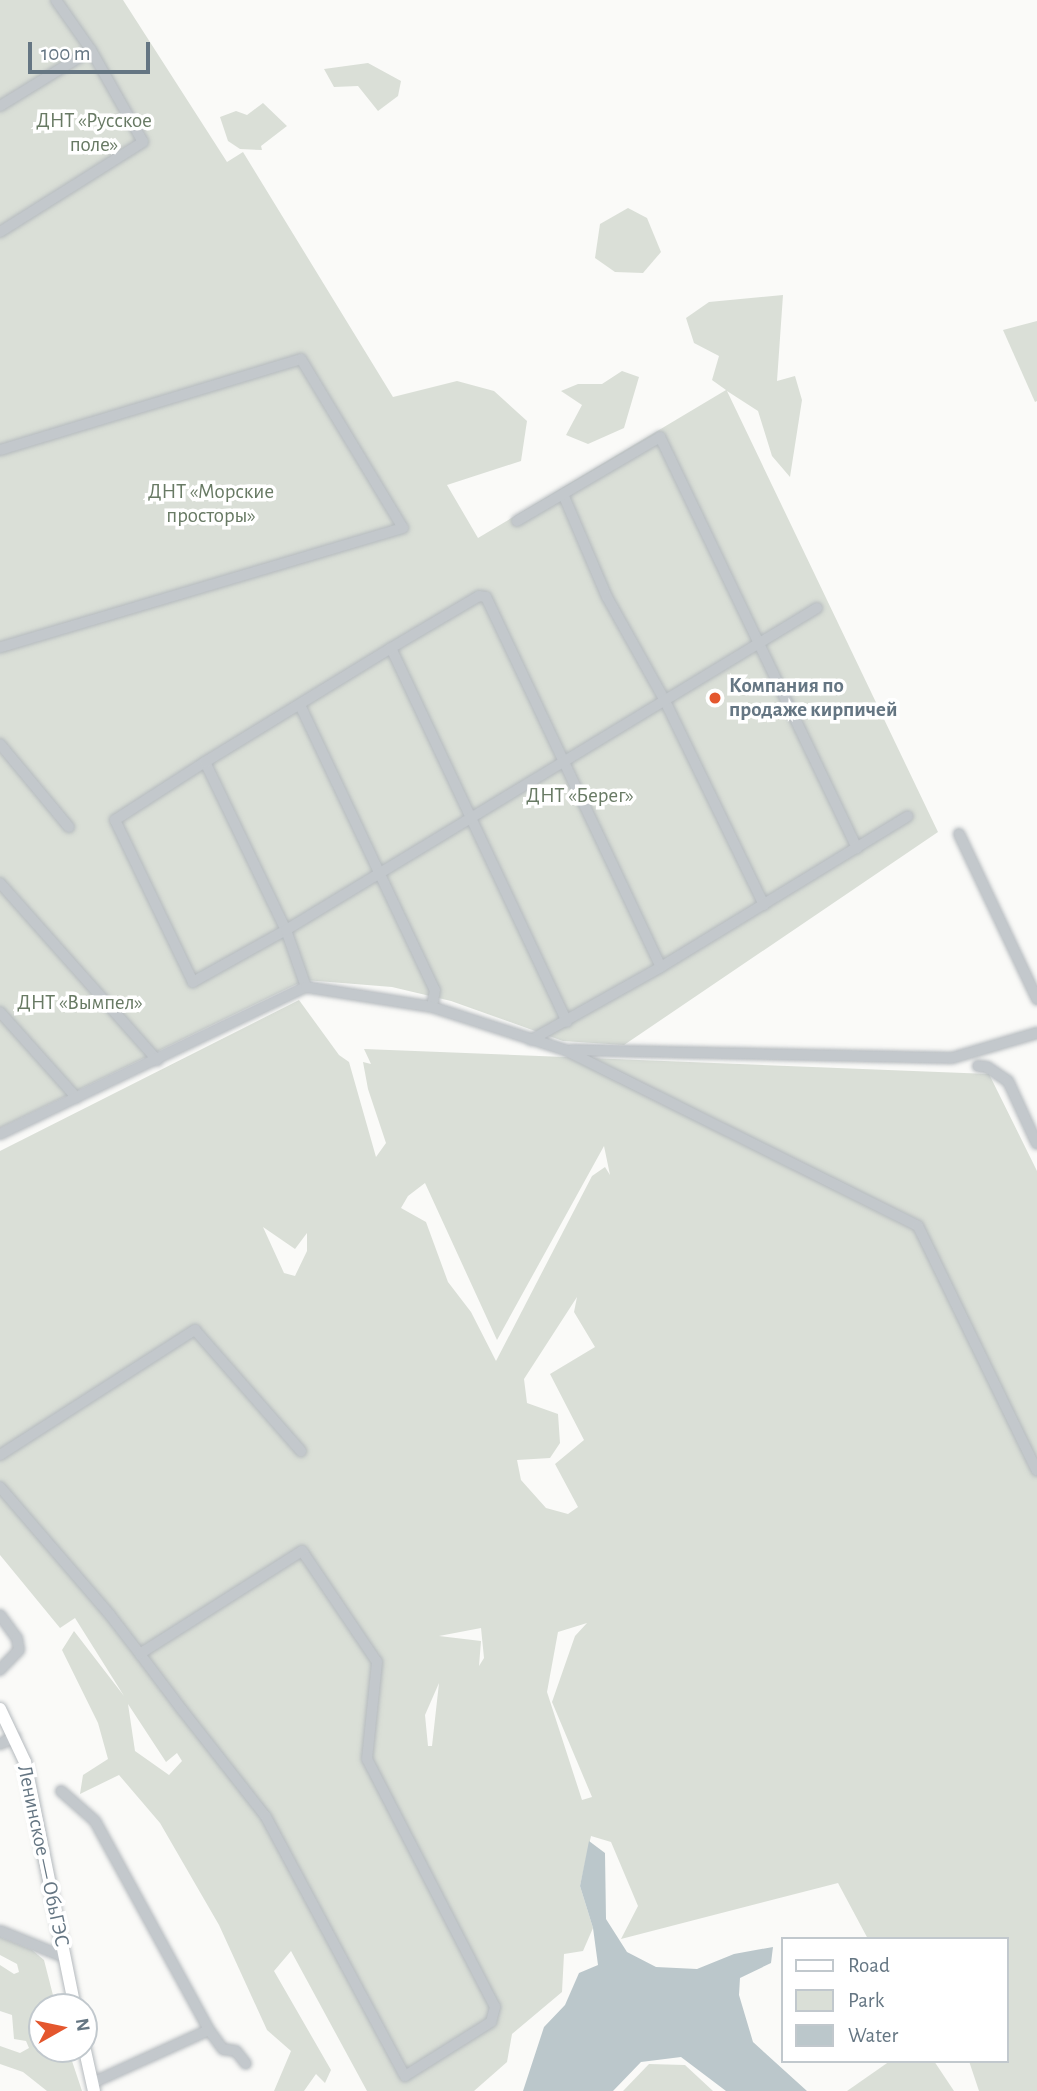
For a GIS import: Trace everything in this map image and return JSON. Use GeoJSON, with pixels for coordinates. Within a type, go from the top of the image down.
{"type":"FeatureCollection","features":[{"type":"Feature","properties":{"kind":"main road","name":"Ленинское — ОбьГЭС"},"geometry":{"type":"LineString","coordinates":[[0,1709],[15,1737],[32,1788],[72,1993]]}},
{"type":"Feature","properties":{"kind":"main road"},"geometry":{"type":"LineString","coordinates":[[88,2063],[93,2087]]}},
{"type":"Feature","properties":{"kind":"street"},"geometry":{"type":"LineString","coordinates":[[0,232],[143,142],[91,50],[56,0]]}},
{"type":"Feature","properties":{"kind":"street"},"geometry":{"type":"LineString","coordinates":[[0,106],[91,50]]}},
{"type":"Feature","properties":{"kind":"street"},"geometry":{"type":"LineString","coordinates":[[0,450],[301,359],[403,528],[0,647]]}},
{"type":"Feature","properties":{"kind":"street"},"geometry":{"type":"LineString","coordinates":[[517,521],[660,437],[857,848]]}},
{"type":"Feature","properties":{"kind":"street"},"geometry":{"type":"LineString","coordinates":[[564,495],[607,597],[664,699],[764,905]]}},
{"type":"Feature","properties":{"kind":"street"},"geometry":{"type":"LineString","coordinates":[[661,967],[565,763],[486,597],[479,596],[205,762],[120,815],[116,827],[193,982],[380,877],[471,818],[565,763],[664,699],[759,645],[817,608]]}},
{"type":"Feature","properties":{"kind":"street"},"geometry":{"type":"LineString","coordinates":[[391,648],[568,1023]]}},
{"type":"Feature","properties":{"kind":"street"},"geometry":{"type":"LineString","coordinates":[[300,705],[435,990],[432,1007]]}},
{"type":"Feature","properties":{"kind":"street"},"geometry":{"type":"LineString","coordinates":[[0,744],[69,827]]}},
{"type":"Feature","properties":{"kind":"street"},"geometry":{"type":"LineString","coordinates":[[205,762],[286,930],[306,987]]}},
{"type":"Feature","properties":{"kind":"street"},"geometry":{"type":"LineString","coordinates":[[531,1040],[568,1023],[908,816]]}},
{"type":"Feature","properties":{"kind":"street"},"geometry":{"type":"LineString","coordinates":[[959,834],[1037,999]]}},
{"type":"Feature","properties":{"kind":"street"},"geometry":{"type":"LineString","coordinates":[[0,883],[157,1060]]}},
{"type":"Feature","properties":{"kind":"street"},"geometry":{"type":"LineString","coordinates":[[0,1133],[306,987],[432,1007],[565,1050],[918,1226],[1037,1471]]}},
{"type":"Feature","properties":{"kind":"street"},"geometry":{"type":"LineString","coordinates":[[0,1012],[77,1098]]}},
{"type":"Feature","properties":{"kind":"street"},"geometry":{"type":"LineString","coordinates":[[565,1050],[952,1058],[1037,1032]]}},
{"type":"Feature","properties":{"kind":"street"},"geometry":{"type":"LineString","coordinates":[[978,1066],[1008,1081],[1037,1144]]}},
{"type":"Feature","properties":{"kind":"street"},"geometry":{"type":"LineString","coordinates":[[0,1455],[195,1330],[302,1451]]}},
{"type":"Feature","properties":{"kind":"street"},"geometry":{"type":"LineString","coordinates":[[0,1487],[140,1654],[289,1854],[405,2076],[491,2022],[495,2007],[367,1759],[377,1662],[302,1551],[140,1654]]}},
{"type":"Feature","properties":{"kind":"street"},"geometry":{"type":"LineString","coordinates":[[0,1615],[17,1638],[19,1650],[0,1670]]}},
{"type":"Feature","properties":{"kind":"street"},"geometry":{"type":"LineString","coordinates":[[0,1744],[15,1737]]}},
{"type":"Feature","properties":{"kind":"street"},"geometry":{"type":"LineString","coordinates":[[61,1791],[95,1821],[209,2030],[223,2049],[236,2051],[246,2064]]}},
{"type":"Feature","properties":{"kind":"street"},"geometry":{"type":"LineString","coordinates":[[0,1931],[64,1957]]}},
{"type":"Feature","properties":{"kind":"street"},"geometry":{"type":"LineString","coordinates":[[93,2087],[209,2030]]}},
{"type":"Feature","properties":{"kind":"green space"},"geometry":{"type":"Polygon","coordinates":[[[0,0],[123,0],[227,162],[243,152],[393,397],[457,381],[494,391],[527,421],[521,461],[447,485],[478,538],[726,390],[712,380],[719,356],[694,343],[686,318],[709,302],[783,295],[777,381],[795,376],[802,400],[790,477],[772,456],[758,411],[727,391],[938,832],[624,1045],[563,1041],[451,1001],[392,987],[305,980],[0,1128],[0,0]]]}},
{"type":"Feature","properties":{"kind":"green space"},"geometry":{"type":"Polygon","coordinates":[[[368,63],[401,81],[398,96],[378,111],[358,86],[334,87],[324,69],[368,63]]]}},
{"type":"Feature","properties":{"kind":"green space"},"geometry":{"type":"Polygon","coordinates":[[[263,103],[287,126],[261,146],[262,150],[240,149],[228,141],[220,117],[236,111],[247,115],[263,103]]]}},
{"type":"Feature","properties":{"kind":"green space"},"geometry":{"type":"Polygon","coordinates":[[[628,208],[647,218],[661,252],[643,273],[615,272],[595,258],[600,224],[628,208]]]}},
{"type":"Feature","properties":{"kind":"green space"},"geometry":{"type":"Polygon","coordinates":[[[1037,321],[1037,401],[1035,402],[1003,330],[1037,321]]]}},
{"type":"Feature","properties":{"kind":"green space"},"geometry":{"type":"Polygon","coordinates":[[[622,371],[639,377],[624,428],[588,444],[566,435],[582,405],[561,391],[578,384],[602,384],[622,371]]]}},
{"type":"Feature","properties":{"kind":"green space"},"geometry":{"type":"Polygon","coordinates":[[[299,1000],[339,1055],[349,1062],[376,1157],[386,1143],[368,1089],[363,1062],[371,1064],[364,1049],[989,1074],[1037,1171],[1037,2091],[979,2091],[970,2063],[1009,2063],[1009,1937],[867,1937],[838,1883],[621,1939],[638,1906],[611,1842],[591,1836],[580,1886],[593,1928],[583,1951],[564,1954],[562,1992],[512,2034],[507,2062],[474,2091],[367,2091],[291,1951],[274,1971],[331,2070],[325,2083],[316,2074],[304,2091],[274,2091],[291,2051],[267,2030],[219,1925],[160,1823],[119,1775],[80,1794],[83,1775],[108,1759],[98,1723],[62,1650],[74,1631],[124,1696],[75,1618],[60,1628],[0,1555],[0,1151],[299,1000]],[[604,1146],[497,1340],[425,1183],[408,1196],[401,1208],[426,1222],[448,1282],[471,1312],[496,1361],[592,1176],[605,1167],[610,1175],[604,1146]],[[263,1227],[284,1273],[295,1276],[307,1251],[307,1233],[295,1249],[263,1227]],[[577,1297],[524,1379],[527,1403],[558,1414],[560,1443],[550,1458],[517,1460],[521,1480],[546,1508],[568,1514],[578,1507],[555,1464],[584,1440],[550,1374],[595,1347],[574,1312],[577,1297]],[[587,1623],[558,1632],[547,1692],[582,1800],[592,1797],[552,1702],[575,1636],[587,1623]],[[481,1628],[439,1636],[481,1641],[479,1666],[484,1658],[481,1628]],[[439,1683],[425,1715],[428,1746],[432,1746],[439,1683]],[[128,1704],[135,1751],[169,1775],[182,1761],[177,1753],[166,1762],[128,1704]]]}},
{"type":"Feature","properties":{"kind":"green space"},"geometry":{"type":"Polygon","coordinates":[[[0,1937],[32,1950],[44,1960],[52,1993],[28,1993],[28,2046],[26,2041],[14,2039],[12,2015],[0,2011],[0,1965],[14,1974],[19,1972],[17,1964],[0,1955],[0,1937]]]}},
{"type":"Feature","properties":{"kind":"green space"},"geometry":{"type":"Polygon","coordinates":[[[0,2046],[20,2053],[28,2049],[28,2063],[73,2063],[82,2091],[47,2091],[23,2072],[0,2064],[0,2046]]]}},
{"type":"Feature","properties":{"kind":"green space"},"geometry":{"type":"Polygon","coordinates":[[[887,2063],[935,2063],[954,2091],[847,2091],[887,2063]]]}},
{"type":"Feature","properties":{"kind":"green space"},"geometry":{"type":"Polygon","coordinates":[[[649,2064],[685,2065],[713,2091],[623,2091],[649,2064]]]}},
{"type":"Feature","properties":{"kind":"water"},"geometry":{"type":"Polygon","coordinates":[[[589,1841],[605,1853],[606,1919],[627,1952],[656,1967],[697,1969],[734,1954],[773,1947],[771,1963],[740,1978],[739,1995],[753,2042],[807,2091],[726,2091],[681,2057],[641,2062],[613,2091],[523,2091],[544,2027],[565,2005],[579,1973],[598,1965],[593,1928],[580,1886],[589,1841]]]}},
{"type":"Feature","properties":{"kind":"place","name":"Компания по продаже кирпичей"},"geometry":{"type":"Point","coordinates":[715,698]}},
{"type":"Feature","properties":{"kind":"park label","name":"ДНТ «Русское поле»"},"geometry":{"type":"Point","coordinates":[94,133]}},
{"type":"Feature","properties":{"kind":"park label","name":"ДНТ «Морские просторы»"},"geometry":{"type":"Point","coordinates":[211,504]}},
{"type":"Feature","properties":{"kind":"park label","name":"ДНТ «Берег»"},"geometry":{"type":"Point","coordinates":[580,796]}},
{"type":"Feature","properties":{"kind":"park label","name":"ДНТ «Вымпел»"},"geometry":{"type":"Point","coordinates":[80,1003]}}]}
